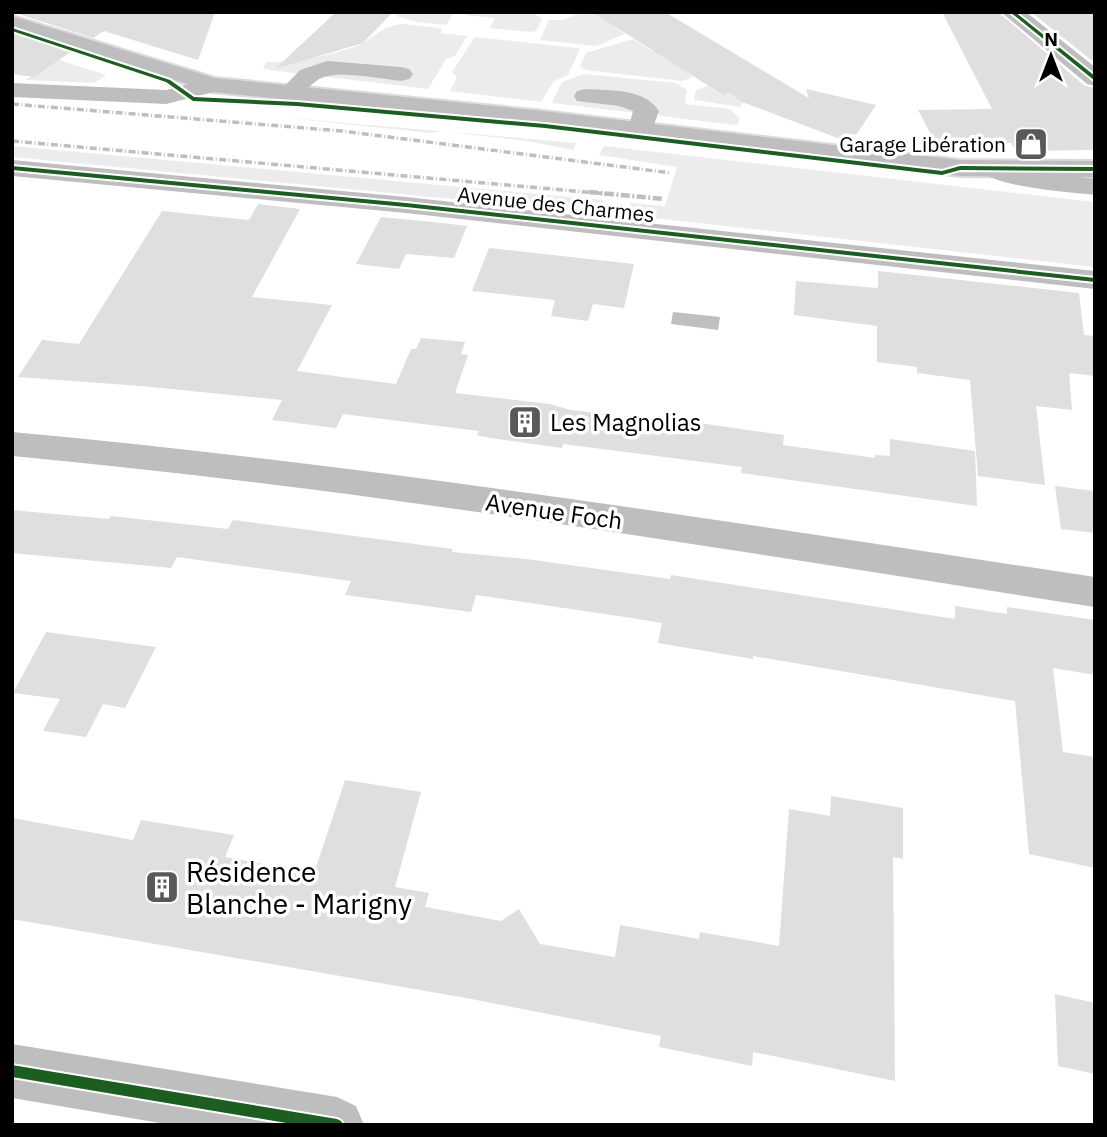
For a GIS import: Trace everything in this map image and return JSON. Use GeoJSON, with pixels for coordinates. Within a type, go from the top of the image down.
{"type":"FeatureCollection","features":[{"type":"Feature","properties":{"kind":"street"},"geometry":{"type":"LineString","coordinates":[[1012,12],[1092,75]]}},
{"type":"Feature","properties":{"kind":"street"},"geometry":{"type":"LineString","coordinates":[[12,23],[213,85],[641,130],[960,168],[1095,169]]}},
{"type":"Feature","properties":{"kind":"street"},"geometry":{"type":"LineString","coordinates":[[290,93],[308,75],[327,68],[401,74]]}},
{"type":"Feature","properties":{"kind":"street"},"geometry":{"type":"LineString","coordinates":[[12,90],[166,97],[213,85]]}},
{"type":"Feature","properties":{"kind":"street"},"geometry":{"type":"LineString","coordinates":[[586,96],[631,101],[643,106],[647,111],[641,130]]}},
{"type":"Feature","properties":{"kind":"street","name":"Avenue des Charmes"},"geometry":{"type":"LineString","coordinates":[[12,168],[420,207],[1095,280]]}},
{"type":"Feature","properties":{"kind":"street"},"geometry":{"type":"LineString","coordinates":[[993,169],[1021,178],[1095,187]]}},
{"type":"Feature","properties":{"kind":"street","name":"Avenue Foch"},"geometry":{"type":"LineString","coordinates":[[12,444],[158,458],[390,488],[708,532],[1095,592]]}},
{"type":"Feature","properties":{"kind":"street"},"geometry":{"type":"LineString","coordinates":[[12,1071],[337,1125]]}},
{"type":"Feature","properties":{"kind":"shaded area"},"geometry":{"type":"Polygon","coordinates":[[[399,12],[459,12],[453,14],[446,25],[417,22],[396,16],[399,12]]]}},
{"type":"Feature","properties":{"kind":"shaded area"},"geometry":{"type":"Polygon","coordinates":[[[467,12],[539,12],[536,15],[542,19],[536,31],[530,32],[490,28],[495,18],[465,15],[467,12]]]}},
{"type":"Feature","properties":{"kind":"shaded area"},"geometry":{"type":"Polygon","coordinates":[[[587,13],[607,17],[625,34],[596,46],[540,40],[549,20],[564,20],[587,13]]]}},
{"type":"Feature","properties":{"kind":"shaded area"},"geometry":{"type":"Polygon","coordinates":[[[403,24],[439,28],[442,29],[441,33],[467,36],[455,56],[446,59],[428,89],[320,76],[335,71],[402,77],[406,71],[342,64],[302,74],[263,69],[266,62],[313,58],[338,52],[367,41],[384,29],[403,24]]]}},
{"type":"Feature","properties":{"kind":"shaded area"},"geometry":{"type":"Polygon","coordinates":[[[475,37],[580,49],[568,75],[554,81],[541,102],[450,91],[457,77],[452,72],[475,37]]]}},
{"type":"Feature","properties":{"kind":"shaded area"},"geometry":{"type":"Polygon","coordinates":[[[633,39],[652,51],[658,49],[693,77],[682,81],[586,70],[580,66],[586,53],[633,39]]]}},
{"type":"Feature","properties":{"kind":"shaded area"},"geometry":{"type":"Polygon","coordinates":[[[59,60],[106,75],[95,83],[25,80],[59,60]]]}},
{"type":"Feature","properties":{"kind":"shaded area"},"geometry":{"type":"Polygon","coordinates":[[[584,74],[676,83],[687,90],[685,104],[730,109],[740,119],[737,125],[660,116],[656,110],[628,105],[636,113],[552,103],[562,82],[584,74]]]}},
{"type":"Feature","properties":{"kind":"shaded area"},"geometry":{"type":"Polygon","coordinates":[[[708,86],[722,95],[728,93],[744,102],[740,107],[694,100],[696,90],[708,86]]]}},
{"type":"Feature","properties":{"kind":"shaded area"},"geometry":{"type":"Polygon","coordinates":[[[278,117],[439,131],[431,133],[278,117]]]}},
{"type":"Feature","properties":{"kind":"shaded area"},"geometry":{"type":"Polygon","coordinates":[[[441,131],[576,143],[573,150],[527,141],[441,131]]]}},
{"type":"Feature","properties":{"kind":"shaded area"},"geometry":{"type":"Polygon","coordinates":[[[12,146],[603,200],[603,206],[628,208],[630,203],[665,206],[677,167],[599,155],[604,146],[1095,202],[1095,267],[662,219],[12,157],[12,146]]]}},
{"type":"Feature","properties":{"kind":"shaded area"},"geometry":{"type":"Polygon","coordinates":[[[673,312],[720,317],[718,330],[671,324],[673,312]]]}},
{"type":"Feature","properties":{"kind":"building"},"geometry":{"type":"Polygon","coordinates":[[[12,12],[215,12],[198,60],[104,31],[93,38],[12,12]]]}},
{"type":"Feature","properties":{"kind":"building"},"geometry":{"type":"Polygon","coordinates":[[[336,12],[393,12],[363,43],[275,69],[336,12]]]}},
{"type":"Feature","properties":{"kind":"building"},"geometry":{"type":"Polygon","coordinates":[[[592,12],[665,12],[809,98],[806,89],[876,105],[856,135],[851,134],[848,142],[742,102],[729,93],[723,95],[592,12]]]}},
{"type":"Feature","properties":{"kind":"building"},"geometry":{"type":"Polygon","coordinates":[[[942,12],[998,12],[1085,86],[1095,88],[1095,150],[1016,151],[1011,143],[936,144],[918,110],[992,109],[942,12]]]}},
{"type":"Feature","properties":{"kind":"building"},"geometry":{"type":"Polygon","coordinates":[[[1031,12],[1095,12],[1095,63],[1031,12]]]}},
{"type":"Feature","properties":{"kind":"building"},"geometry":{"type":"Polygon","coordinates":[[[12,33],[72,51],[34,77],[12,74],[12,33]]]}},
{"type":"Feature","properties":{"kind":"building"},"geometry":{"type":"Polygon","coordinates":[[[258,204],[300,209],[252,297],[332,305],[297,371],[396,384],[411,349],[416,349],[421,338],[465,342],[461,354],[468,355],[455,393],[550,404],[571,410],[663,421],[664,418],[784,435],[783,445],[875,458],[875,455],[890,456],[890,439],[975,451],[977,506],[741,473],[742,467],[563,444],[562,448],[490,438],[477,435],[479,431],[343,414],[336,428],[272,420],[282,400],[18,377],[42,340],[79,344],[162,211],[249,220],[258,204]]]}},
{"type":"Feature","properties":{"kind":"building"},"geometry":{"type":"Polygon","coordinates":[[[381,217],[467,226],[454,258],[406,254],[399,269],[356,264],[381,217]]]}},
{"type":"Feature","properties":{"kind":"building"},"geometry":{"type":"Polygon","coordinates":[[[489,248],[634,264],[624,308],[593,304],[588,321],[551,316],[555,300],[472,291],[489,248]]]}},
{"type":"Feature","properties":{"kind":"building"},"geometry":{"type":"Polygon","coordinates":[[[878,271],[1079,293],[1084,335],[1095,336],[1095,376],[1069,373],[1072,410],[1036,406],[1045,485],[978,476],[970,380],[917,373],[917,367],[877,362],[877,326],[794,315],[796,281],[878,288],[878,271]]]}},
{"type":"Feature","properties":{"kind":"building"},"geometry":{"type":"Polygon","coordinates":[[[1055,486],[1095,491],[1095,533],[1061,529],[1055,486]]]}},
{"type":"Feature","properties":{"kind":"building"},"geometry":{"type":"Polygon","coordinates":[[[12,510],[109,519],[111,516],[228,529],[233,520],[453,549],[452,552],[526,559],[670,579],[671,575],[955,619],[955,606],[1007,614],[1007,607],[1095,620],[1095,675],[1053,668],[1063,752],[1095,757],[1095,868],[1029,854],[1015,701],[753,656],[753,659],[658,643],[662,623],[476,595],[471,612],[345,595],[351,581],[177,557],[171,568],[12,553],[12,510]]]}},
{"type":"Feature","properties":{"kind":"building"},"geometry":{"type":"Polygon","coordinates":[[[46,632],[156,647],[125,708],[103,704],[86,737],[43,731],[60,699],[13,693],[46,632]]]}},
{"type":"Feature","properties":{"kind":"building"},"geometry":{"type":"Polygon","coordinates":[[[345,780],[421,792],[395,887],[429,893],[425,907],[501,921],[519,909],[540,944],[615,957],[620,925],[699,939],[700,932],[779,946],[789,809],[830,816],[831,796],[903,808],[903,859],[893,857],[894,958],[891,959],[894,959],[895,1081],[753,1052],[752,1066],[659,1047],[661,1036],[466,998],[12,919],[12,818],[133,840],[141,820],[234,835],[225,857],[314,873],[345,780]]]}},
{"type":"Feature","properties":{"kind":"building"},"geometry":{"type":"Polygon","coordinates":[[[1055,994],[1095,1003],[1095,1074],[1058,1066],[1055,994]]]}},
{"type":"Feature","properties":{"kind":"railway"},"geometry":{"type":"LineString","coordinates":[[12,104],[342,131],[671,173]]}},
{"type":"Feature","properties":{"kind":"railway"},"geometry":{"type":"LineString","coordinates":[[12,141],[608,194]]}},
{"type":"Feature","properties":{"kind":"railway"},"geometry":{"type":"LineString","coordinates":[[589,192],[664,199]]}},
{"type":"Feature","properties":{"kind":"cycle path"},"geometry":{"type":"LineString","coordinates":[[1012,12],[1095,79]]}},
{"type":"Feature","properties":{"kind":"cycle path"},"geometry":{"type":"LineString","coordinates":[[12,29],[168,81],[193,99],[297,104],[545,126],[942,173],[960,168],[1095,169]]}},
{"type":"Feature","properties":{"kind":"cycle path"},"geometry":{"type":"LineString","coordinates":[[12,168],[406,205],[1095,280]]}},
{"type":"Feature","properties":{"kind":"cycle path"},"geometry":{"type":"LineString","coordinates":[[12,1071],[337,1125]]}},
{"type":"Feature","properties":{"kind":"place","name":"Garage Libération"},"geometry":{"type":"Point","coordinates":[1031,144]}},
{"type":"Feature","properties":{"kind":"place","name":"Les Magnolias"},"geometry":{"type":"Point","coordinates":[525,422]}},
{"type":"Feature","properties":{"kind":"place","name":"Résidence Blanche - Marigny"},"geometry":{"type":"Point","coordinates":[162,887]}}]}
